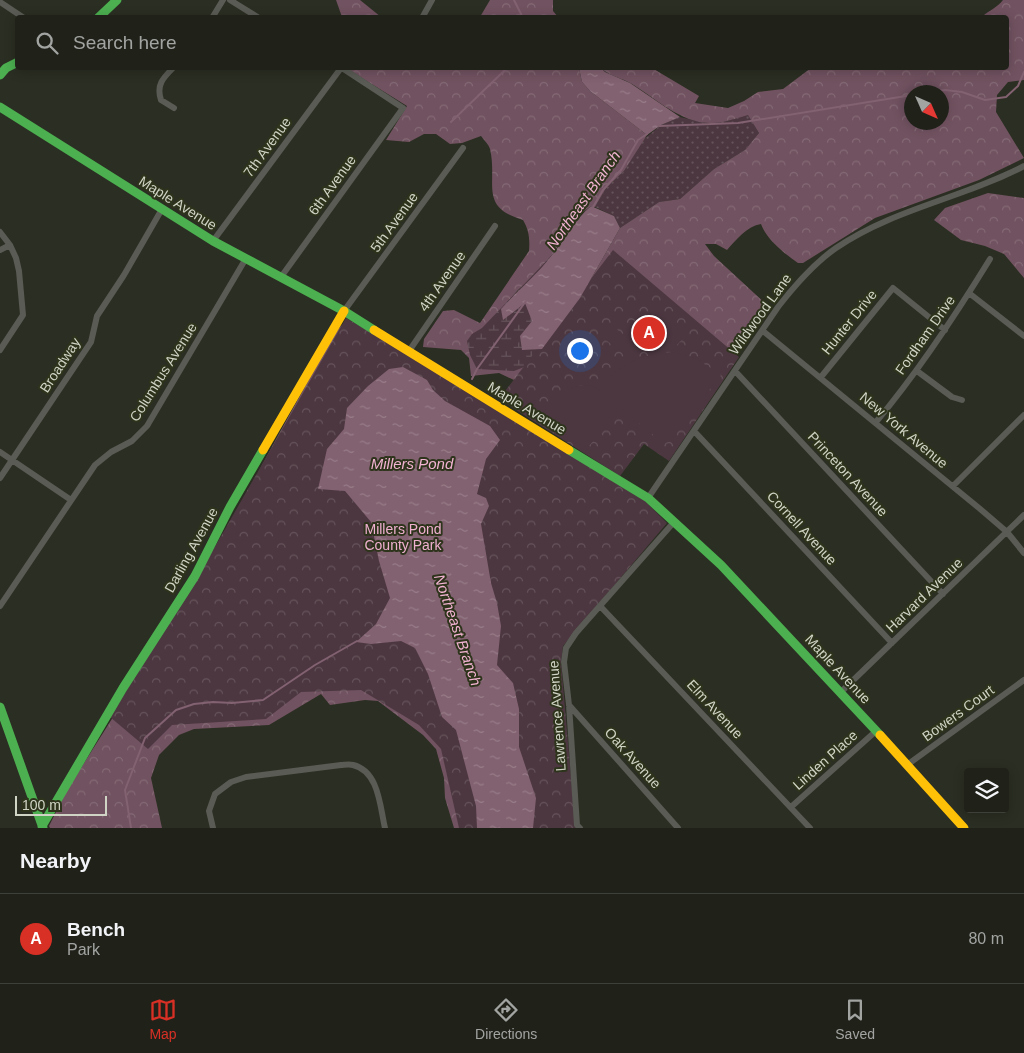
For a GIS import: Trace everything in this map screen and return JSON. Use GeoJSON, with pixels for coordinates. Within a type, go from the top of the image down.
{"type":"FeatureCollection","features":[{"type":"Feature","properties":{"kind":"main road"},"geometry":{"type":"LineString","coordinates":[[101,15],[116,0]]}},
{"type":"Feature","properties":{"kind":"main road"},"geometry":{"type":"LineString","coordinates":[[0,74],[15,64]]}},
{"type":"Feature","properties":{"kind":"main road","name":"Maple Avenue"},"geometry":{"type":"LineString","coordinates":[[0,107],[213,241],[344,311],[648,498],[722,565],[841,692],[964,828]]}},
{"type":"Feature","properties":{"kind":"main road","name":"Darling Avenue"},"geometry":{"type":"LineString","coordinates":[[42,827],[118,696],[195,576],[266,442],[344,311]]}},
{"type":"Feature","properties":{"kind":"main road"},"geometry":{"type":"LineString","coordinates":[[0,707],[42,827]]}},
{"type":"Feature","properties":{"kind":"street"},"geometry":{"type":"LineString","coordinates":[[214,15],[223,0]]}},
{"type":"Feature","properties":{"kind":"street"},"geometry":{"type":"LineString","coordinates":[[230,0],[254,15]]}},
{"type":"Feature","properties":{"kind":"street"},"geometry":{"type":"LineString","coordinates":[[424,15],[432,0]]}},
{"type":"Feature","properties":{"kind":"street"},"geometry":{"type":"LineString","coordinates":[[0,2],[20,15]]}},
{"type":"Feature","properties":{"kind":"street"},"geometry":{"type":"LineString","coordinates":[[171,70],[160,82],[158,92],[161,100],[174,108]]}},
{"type":"Feature","properties":{"kind":"street","name":"7th Avenue"},"geometry":{"type":"LineString","coordinates":[[213,241],[340,70]]}},
{"type":"Feature","properties":{"kind":"street","name":"6th Avenue"},"geometry":{"type":"LineString","coordinates":[[281,277],[403,108],[344,70]]}},
{"type":"Feature","properties":{"kind":"street","name":"5th Avenue"},"geometry":{"type":"LineString","coordinates":[[344,311],[464,148]]}},
{"type":"Feature","properties":{"kind":"street","name":"Wildwood Lane"},"geometry":{"type":"LineString","coordinates":[[648,498],[778,308],[797,283],[816,264],[836,248],[878,224],[977,188],[1024,166]]}},
{"type":"Feature","properties":{"kind":"street","name":"Broadway"},"geometry":{"type":"LineString","coordinates":[[0,478],[91,342],[97,316],[124,275],[162,209]]}},
{"type":"Feature","properties":{"kind":"street","name":"4th Avenue"},"geometry":{"type":"LineString","coordinates":[[409,351],[495,226]]}},
{"type":"Feature","properties":{"kind":"street"},"geometry":{"type":"LineString","coordinates":[[0,232],[10,245],[16,258],[23,315],[0,350]]}},
{"type":"Feature","properties":{"kind":"street"},"geometry":{"type":"LineString","coordinates":[[0,250],[10,245]]}},
{"type":"Feature","properties":{"kind":"street","name":"Fordham Drive"},"geometry":{"type":"LineString","coordinates":[[876,422],[917,370],[945,330],[990,259]]}},
{"type":"Feature","properties":{"kind":"street","name":"Columbus Avenue"},"geometry":{"type":"LineString","coordinates":[[0,606],[95,465],[111,452],[132,441],[147,426],[246,260]]}},
{"type":"Feature","properties":{"kind":"street","name":"Hunter Drive"},"geometry":{"type":"LineString","coordinates":[[821,377],[893,288],[945,330]]}},
{"type":"Feature","properties":{"kind":"street"},"geometry":{"type":"LineString","coordinates":[[969,293],[1024,336]]}},
{"type":"Feature","properties":{"kind":"street","name":"New York Avenue"},"geometry":{"type":"LineString","coordinates":[[763,331],[952,486],[1006,532],[1024,553]]}},
{"type":"Feature","properties":{"kind":"street"},"geometry":{"type":"LineString","coordinates":[[917,370],[952,396],[962,400]]}},
{"type":"Feature","properties":{"kind":"street","name":"Princeton Avenue"},"geometry":{"type":"LineString","coordinates":[[735,371],[943,594]]}},
{"type":"Feature","properties":{"kind":"street"},"geometry":{"type":"LineString","coordinates":[[952,486],[1024,415]]}},
{"type":"Feature","properties":{"kind":"street","name":"Cornell Avenue"},"geometry":{"type":"LineString","coordinates":[[694,430],[892,643]]}},
{"type":"Feature","properties":{"kind":"street"},"geometry":{"type":"LineString","coordinates":[[0,452],[71,500]]}},
{"type":"Feature","properties":{"kind":"street","name":"Harvard Avenue"},"geometry":{"type":"LineString","coordinates":[[841,692],[1024,515]]}},
{"type":"Feature","properties":{"kind":"street","name":"Lawrence Avenue"},"geometry":{"type":"LineString","coordinates":[[580,828],[577,825],[569,704],[564,662],[566,648],[576,633],[601,607],[674,522]]}},
{"type":"Feature","properties":{"kind":"street","name":"Elm Avenue"},"geometry":{"type":"LineString","coordinates":[[601,607],[810,828]]}},
{"type":"Feature","properties":{"kind":"street","name":"Bowers Court"},"geometry":{"type":"LineString","coordinates":[[907,765],[1024,680]]}},
{"type":"Feature","properties":{"kind":"street","name":"Oak Avenue"},"geometry":{"type":"LineString","coordinates":[[569,704],[678,828]]}},
{"type":"Feature","properties":{"kind":"street","name":"Linden Place"},"geometry":{"type":"LineString","coordinates":[[791,807],[876,731]]}},
{"type":"Feature","properties":{"kind":"street"},"geometry":{"type":"LineString","coordinates":[[213,828],[209,811],[215,794],[231,782],[246,777],[341,764],[353,765],[363,770],[372,779],[377,791],[385,828]]}},
{"type":"Feature","properties":{"kind":"green space"},"geometry":{"type":"Polygon","coordinates":[[[336,0],[360,0],[379,15],[341,15],[336,0]]]}},
{"type":"Feature","properties":{"kind":"green space"},"geometry":{"type":"Polygon","coordinates":[[[490,0],[553,0],[553,11],[556,15],[481,15],[490,0]]]}},
{"type":"Feature","properties":{"kind":"green space"},"geometry":{"type":"Polygon","coordinates":[[[1003,0],[1024,0],[1024,80],[1008,82],[997,95],[996,112],[1024,158],[979,180],[875,218],[803,263],[798,263],[776,246],[761,224],[746,230],[727,250],[716,244],[705,244],[714,256],[767,305],[735,358],[519,399],[514,380],[499,373],[471,376],[469,358],[461,350],[423,347],[424,339],[443,311],[454,310],[480,323],[529,251],[528,231],[523,220],[509,215],[495,201],[490,149],[481,136],[462,143],[450,144],[436,134],[424,134],[409,142],[386,140],[407,106],[349,70],[579,70],[582,82],[590,91],[647,135],[624,171],[606,188],[595,207],[591,206],[581,214],[537,273],[501,309],[580,298],[620,228],[659,202],[680,199],[714,169],[745,150],[759,133],[748,115],[715,123],[689,119],[669,109],[632,84],[604,70],[655,70],[699,96],[695,103],[728,108],[758,92],[783,89],[808,70],[1009,70],[1009,15],[985,15],[1003,0]]]}},
{"type":"Feature","properties":{"kind":"green space"},"geometry":{"type":"Polygon","coordinates":[[[748,114],[759,133],[745,150],[714,169],[680,199],[659,202],[620,228],[614,216],[595,207],[606,188],[624,171],[643,140],[661,125],[680,117],[709,124],[728,121],[748,114]]]}},
{"type":"Feature","properties":{"kind":"green space"},"geometry":{"type":"Polygon","coordinates":[[[988,193],[1024,198],[1024,278],[1004,254],[985,246],[961,240],[934,220],[945,208],[988,193]]]}},
{"type":"Feature","properties":{"kind":"green space"},"geometry":{"type":"Polygon","coordinates":[[[613,250],[739,357],[669,461],[644,444],[620,476],[499,399],[613,250]]]}},
{"type":"Feature","properties":{"kind":"green space"},"geometry":{"type":"Polygon","coordinates":[[[552,255],[576,265],[532,364],[514,371],[477,369],[470,355],[467,341],[472,334],[482,328],[552,255]]]}},
{"type":"Feature","properties":{"kind":"green space","name":"Millers Pond County Park"},"geometry":{"type":"Polygon","coordinates":[[[346,318],[441,374],[645,501],[667,523],[563,646],[561,663],[577,828],[459,828],[441,749],[419,725],[361,690],[301,692],[266,719],[172,725],[148,749],[110,717],[197,578],[346,318]]]}},
{"type":"Feature","properties":{"kind":"green space"},"geometry":{"type":"Polygon","coordinates":[[[666,320],[685,336],[675,347],[657,331],[666,320]]]}},
{"type":"Feature","properties":{"kind":"green space"},"geometry":{"type":"Polygon","coordinates":[[[348,322],[402,644],[475,828],[454,828],[445,798],[444,778],[436,749],[423,735],[378,701],[365,700],[330,705],[321,694],[269,725],[194,729],[179,735],[159,755],[151,778],[162,828],[50,828],[49,826],[67,790],[201,578],[333,336],[341,326],[348,322]]]}},
{"type":"Feature","properties":{"kind":"green space"},"geometry":{"type":"Polygon","coordinates":[[[615,328],[634,343],[626,355],[606,340],[615,328]]]}},
{"type":"Feature","properties":{"kind":"green space"},"geometry":{"type":"Polygon","coordinates":[[[672,352],[695,358],[721,375],[669,442],[663,443],[620,407],[589,446],[584,447],[540,417],[557,398],[571,388],[587,385],[596,388],[605,395],[598,388],[623,367],[639,358],[672,352]]]}},
{"type":"Feature","properties":{"kind":"water"},"geometry":{"type":"Polygon","coordinates":[[[579,70],[603,70],[630,83],[680,117],[661,125],[647,135],[590,91],[582,82],[579,70]]]}},
{"type":"Feature","properties":{"kind":"water"},"geometry":{"type":"Polygon","coordinates":[[[591,206],[614,216],[620,228],[580,298],[542,349],[522,350],[520,336],[532,321],[525,303],[503,320],[501,309],[546,262],[580,217],[591,206]]]}},
{"type":"Feature","properties":{"kind":"water","name":"Millers Pond"},"geometry":{"type":"Polygon","coordinates":[[[403,367],[427,380],[433,390],[445,401],[490,426],[500,440],[486,459],[477,494],[486,498],[489,506],[481,524],[491,583],[501,626],[497,665],[513,683],[519,709],[519,747],[536,798],[533,828],[477,828],[476,806],[456,730],[442,717],[428,674],[415,648],[401,641],[371,644],[356,642],[376,624],[390,598],[379,561],[371,522],[345,491],[318,489],[327,449],[344,429],[347,408],[368,386],[389,369],[403,367]]]}},
{"type":"Feature","properties":{"kind":"waterway"},"geometry":{"type":"LineString","coordinates":[[514,0],[522,15]]}},
{"type":"Feature","properties":{"kind":"waterway"},"geometry":{"type":"LineString","coordinates":[[451,122],[505,70]]}},
{"type":"Feature","properties":{"kind":"waterway","name":"Northeast Branch"},"geometry":{"type":"LineString","coordinates":[[949,90],[962,92],[985,100],[1006,97],[1018,86],[1024,72]]}},
{"type":"Feature","properties":{"kind":"waterway","name":"Northeast Branch"},"geometry":{"type":"LineString","coordinates":[[659,126],[738,123],[904,96]]}},
{"type":"Feature","properties":{"kind":"waterway","name":"Northeast Branch"},"geometry":{"type":"LineString","coordinates":[[593,207],[603,190],[621,170],[638,140],[647,134]]}},
{"type":"Feature","properties":{"kind":"waterway","name":"Northeast Branch"},"geometry":{"type":"LineString","coordinates":[[472,379],[477,369],[526,301]]}},
{"type":"Feature","properties":{"kind":"waterway"},"geometry":{"type":"LineString","coordinates":[[131,828],[125,790],[145,738],[176,710],[194,704],[263,700],[315,665],[357,641]]}},
{"type":"Feature","properties":{"kind":"traffic: fast"},"geometry":{"type":"LineString","coordinates":[[101,15],[117,0]]}},
{"type":"Feature","properties":{"kind":"traffic: fast"},"geometry":{"type":"LineString","coordinates":[[0,75],[6,68],[15,64]]}},
{"type":"Feature","properties":{"kind":"traffic: fast"},"geometry":{"type":"LineString","coordinates":[[0,107],[213,241],[344,311],[374,330]]}},
{"type":"Feature","properties":{"kind":"traffic: fast"},"geometry":{"type":"LineString","coordinates":[[42,826],[123,688],[195,576],[230,507],[263,450]]}},
{"type":"Feature","properties":{"kind":"traffic: fast"},"geometry":{"type":"LineString","coordinates":[[569,450],[648,498],[721,565],[880,735]]}},
{"type":"Feature","properties":{"kind":"traffic: fast"},"geometry":{"type":"LineString","coordinates":[[0,707],[43,828]]}},
{"type":"Feature","properties":{"kind":"traffic: slow"},"geometry":{"type":"LineString","coordinates":[[263,450],[344,311]]}},
{"type":"Feature","properties":{"kind":"traffic: slow"},"geometry":{"type":"LineString","coordinates":[[374,330],[569,450]]}},
{"type":"Feature","properties":{"kind":"traffic: slow"},"geometry":{"type":"LineString","coordinates":[[880,735],[964,828]]}},
{"type":"Feature","properties":{"kind":"place","name":"Bench"},"geometry":{"type":"Point","coordinates":[649,333]}}]}
